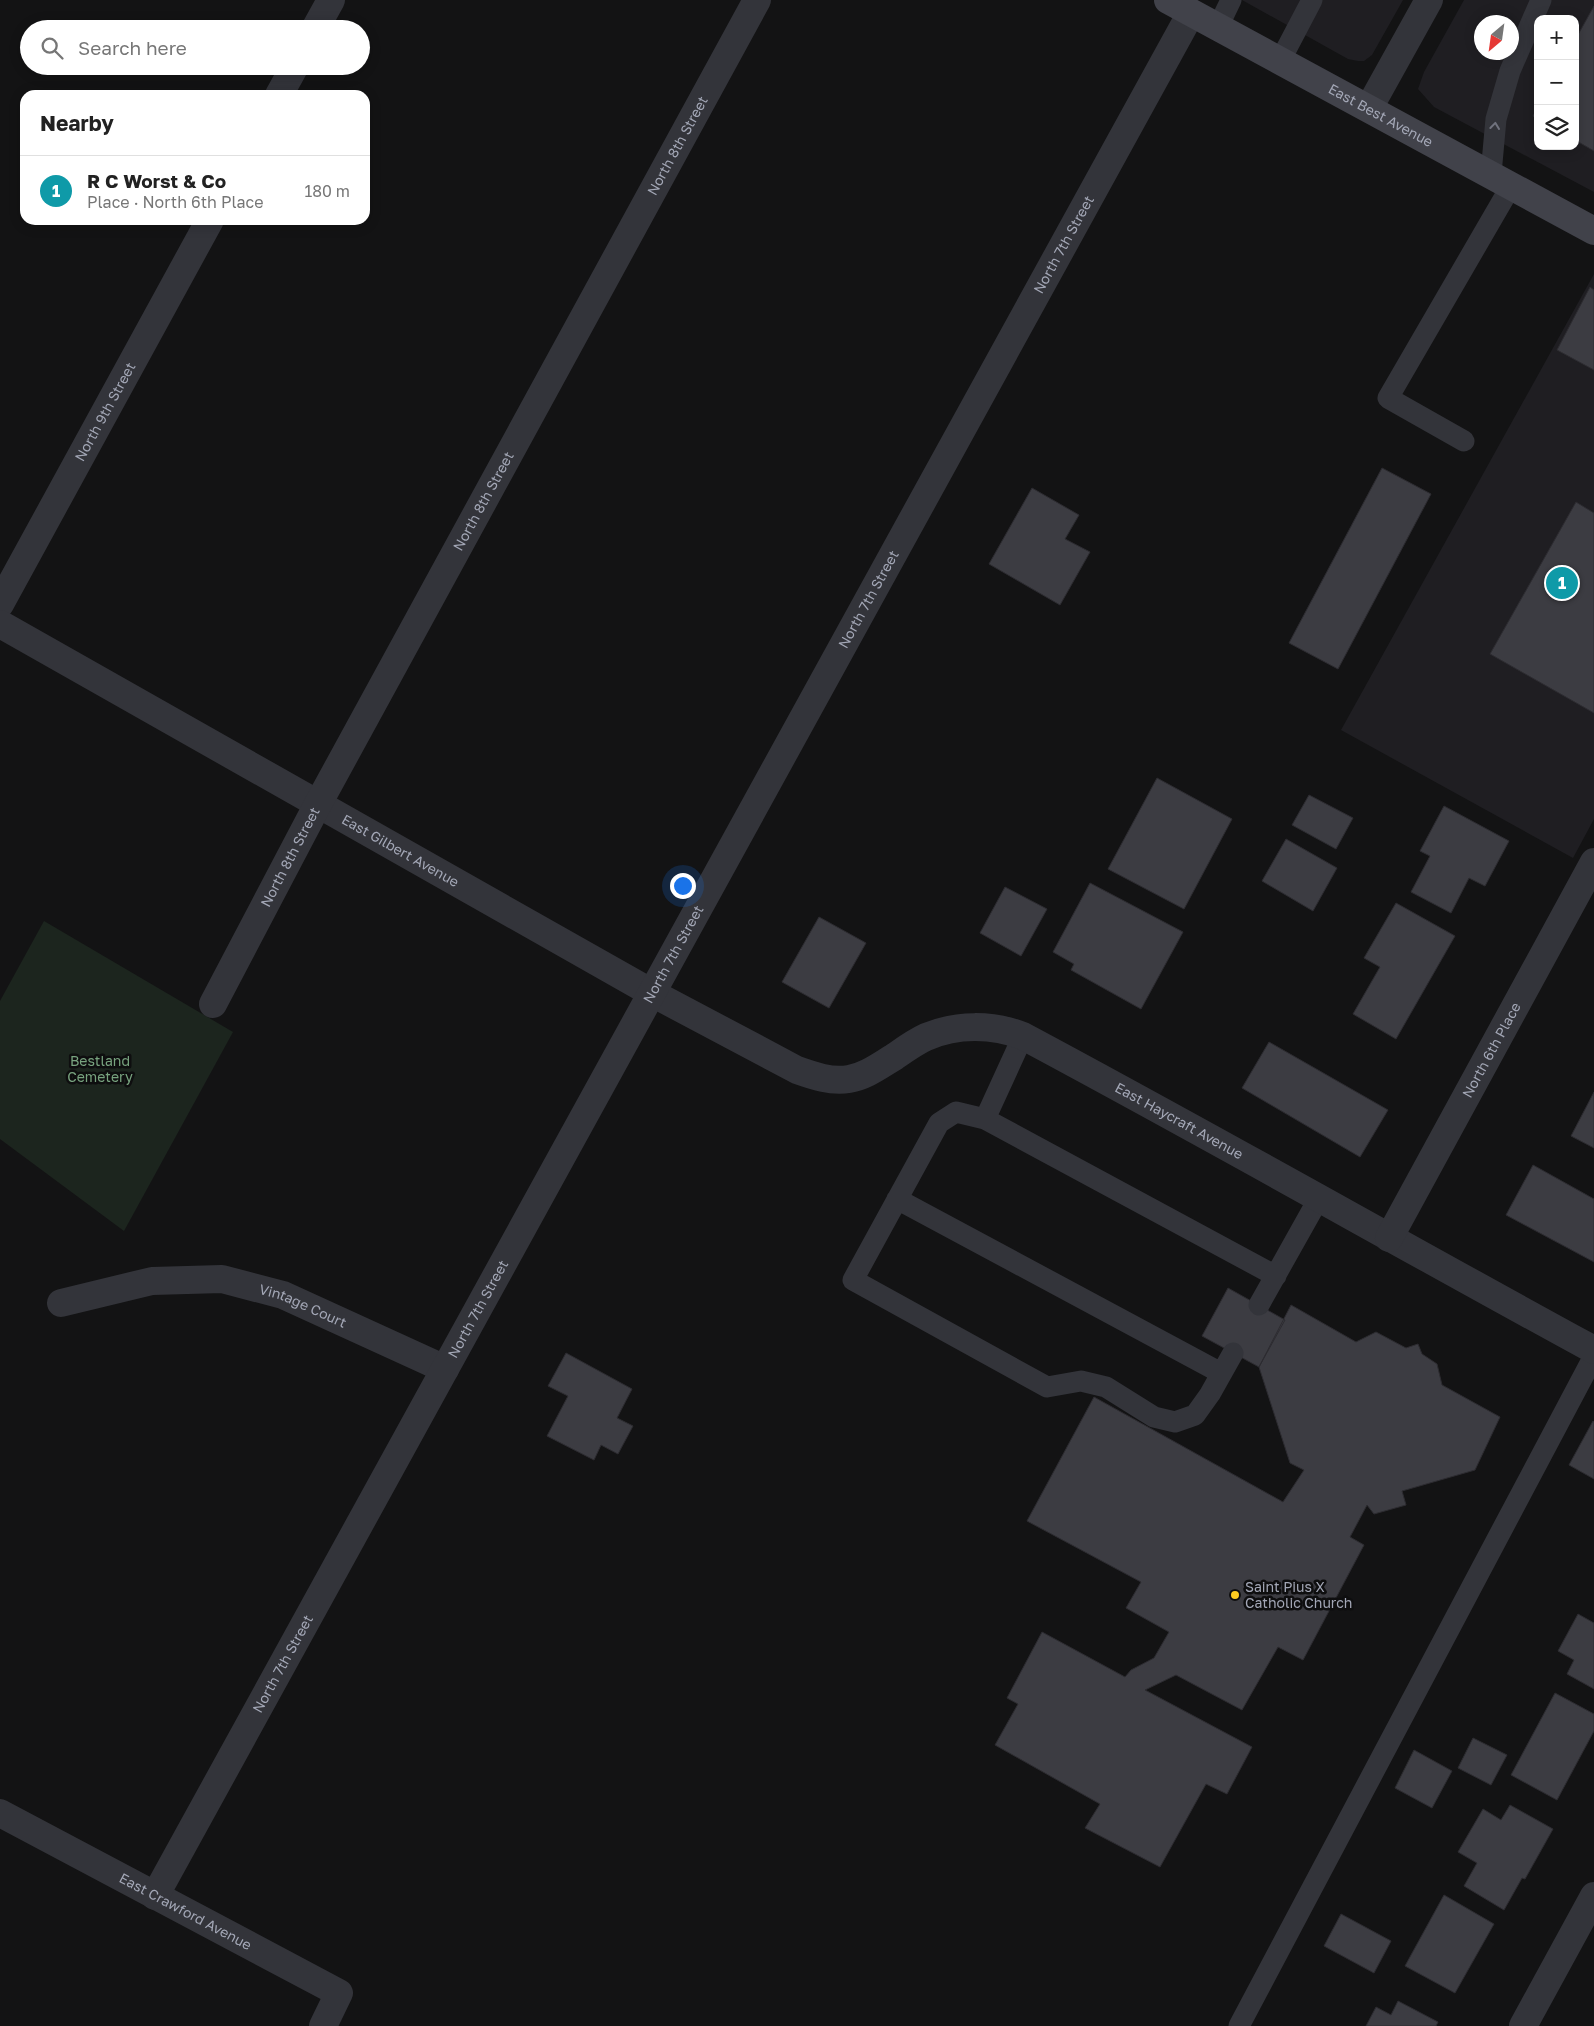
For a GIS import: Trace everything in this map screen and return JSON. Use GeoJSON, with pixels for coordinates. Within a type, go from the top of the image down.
{"type":"FeatureCollection","features":[{"type":"Feature","properties":{"kind":"main road","name":"East Best Avenue"},"geometry":{"type":"LineString","coordinates":[[1180,6],[1594,231]]}},
{"type":"Feature","properties":{"kind":"street"},"geometry":{"type":"LineString","coordinates":[[320,20],[331,0]]}},
{"type":"Feature","properties":{"kind":"street","name":"North 8th Street"},"geometry":{"type":"LineString","coordinates":[[213,1004],[318,804],[757,0]]}},
{"type":"Feature","properties":{"kind":"street"},"geometry":{"type":"LineString","coordinates":[[1368,108],[1429,0]]}},
{"type":"Feature","properties":{"kind":"street","name":"North 7th Street"},"geometry":{"type":"LineString","coordinates":[[155,1896],[652,993],[1180,6]]}},
{"type":"Feature","properties":{"kind":"street"},"geometry":{"type":"LineString","coordinates":[[282,90],[290,75]]}},
{"type":"Feature","properties":{"kind":"street","name":"North 9th Street"},"geometry":{"type":"LineString","coordinates":[[0,604],[207,225]]}},
{"type":"Feature","properties":{"kind":"street","name":"East Gilbert Avenue"},"geometry":{"type":"LineString","coordinates":[[0,624],[652,993],[750,1045]]}},
{"type":"Feature","properties":{"kind":"street","name":"North 6th Place"},"geometry":{"type":"LineString","coordinates":[[1389,1238],[1594,862]]}},
{"type":"Feature","properties":{"kind":"street","name":"East Haycraft Avenue"},"geometry":{"type":"LineString","coordinates":[[750,1045],[806,1073],[823,1079],[848,1079],[866,1074],[925,1038],[951,1028],[976,1027],[1007,1030],[1023,1036],[1594,1350]]}},
{"type":"Feature","properties":{"kind":"street","name":"Vintage Court"},"geometry":{"type":"LineString","coordinates":[[61,1302],[152,1281],[222,1279],[283,1294],[445,1369]]}},
{"type":"Feature","properties":{"kind":"street","name":"East Crawford Avenue"},"geometry":{"type":"LineString","coordinates":[[0,1813],[339,1993],[323,2026]]}},
{"type":"Feature","properties":{"kind":"street"},"geometry":{"type":"LineString","coordinates":[[1523,2026],[1594,1896]]}},
{"type":"Feature","properties":{"kind":"lane"},"geometry":{"type":"LineString","coordinates":[[1218,27],[1231,0]]}},
{"type":"Feature","properties":{"kind":"lane"},"geometry":{"type":"LineString","coordinates":[[1280,61],[1312,0]]}},
{"type":"Feature","properties":{"kind":"lane"},"geometry":{"type":"LineString","coordinates":[[1464,441],[1388,398],[1501,180],[1496,120],[1510,71],[1541,0]]}},
{"type":"Feature","properties":{"kind":"lane"},"geometry":{"type":"LineString","coordinates":[[985,1119],[1023,1036]]}},
{"type":"Feature","properties":{"kind":"lane"},"geometry":{"type":"LineString","coordinates":[[1233,1353],[1195,1415],[1175,1422],[1154,1418],[1106,1387],[1080,1381],[1047,1387],[853,1280],[939,1123],[956,1112],[985,1119],[1276,1276]]}},
{"type":"Feature","properties":{"kind":"lane"},"geometry":{"type":"LineString","coordinates":[[1259,1305],[1319,1198]]}},
{"type":"Feature","properties":{"kind":"lane"},"geometry":{"type":"LineString","coordinates":[[897,1200],[1222,1373]]}},
{"type":"Feature","properties":{"kind":"lane"},"geometry":{"type":"LineString","coordinates":[[1239,2026],[1594,1356]]}},
{"type":"Feature","properties":{"kind":"shaded area"},"geometry":{"type":"Polygon","coordinates":[[[1242,0],[1403,0],[1372,55],[1364,61],[1358,61],[1348,59],[1242,0]]]}},
{"type":"Feature","properties":{"kind":"shaded area"},"geometry":{"type":"Polygon","coordinates":[[[1464,0],[1594,0],[1594,192],[1434,107],[1418,89],[1424,72],[1464,0]]]}},
{"type":"Feature","properties":{"kind":"shaded area"},"geometry":{"type":"Polygon","coordinates":[[[1594,274],[1594,819],[1573,858],[1341,730],[1594,274]]]}},
{"type":"Feature","properties":{"kind":"green space","name":"Bestland Cemetery"},"geometry":{"type":"Polygon","coordinates":[[[44,921],[233,1032],[124,1231],[0,1139],[0,1001],[44,921]]]}},
{"type":"Feature","properties":{"kind":"building"},"geometry":{"type":"Polygon","coordinates":[[[1594,6],[1594,151],[1579,142],[1579,33],[1594,6]]]}},
{"type":"Feature","properties":{"kind":"building"},"geometry":{"type":"Polygon","coordinates":[[[1590,287],[1594,290],[1594,370],[1557,350],[1590,287]]]}},
{"type":"Feature","properties":{"kind":"building"},"geometry":{"type":"Polygon","coordinates":[[[1382,468],[1431,494],[1338,669],[1289,643],[1382,468]]]}},
{"type":"Feature","properties":{"kind":"building"},"geometry":{"type":"Polygon","coordinates":[[[1032,488],[1079,515],[1065,539],[1090,552],[1060,605],[989,564],[1032,488]]]}},
{"type":"Feature","properties":{"kind":"building"},"geometry":{"type":"Polygon","coordinates":[[[1576,502],[1594,513],[1594,713],[1490,654],[1576,502]]]}},
{"type":"Feature","properties":{"kind":"building"},"geometry":{"type":"Polygon","coordinates":[[[1157,778],[1232,819],[1184,909],[1108,869],[1157,778]]]}},
{"type":"Feature","properties":{"kind":"building"},"geometry":{"type":"Polygon","coordinates":[[[1309,795],[1353,818],[1336,849],[1292,825],[1309,795]]]}},
{"type":"Feature","properties":{"kind":"building"},"geometry":{"type":"Polygon","coordinates":[[[1444,806],[1509,841],[1485,886],[1469,878],[1451,913],[1411,892],[1430,856],[1420,851],[1444,806]]]}},
{"type":"Feature","properties":{"kind":"building"},"geometry":{"type":"Polygon","coordinates":[[[1286,839],[1337,868],[1313,911],[1262,881],[1286,839]]]}},
{"type":"Feature","properties":{"kind":"building"},"geometry":{"type":"Polygon","coordinates":[[[1090,883],[1183,932],[1141,1009],[1071,970],[1074,964],[1053,952],[1090,883]]]}},
{"type":"Feature","properties":{"kind":"building"},"geometry":{"type":"Polygon","coordinates":[[[1005,887],[1047,909],[1021,956],[980,933],[1005,887]]]}},
{"type":"Feature","properties":{"kind":"building"},"geometry":{"type":"Polygon","coordinates":[[[1396,903],[1455,936],[1396,1039],[1353,1014],[1380,967],[1364,958],[1396,903]]]}},
{"type":"Feature","properties":{"kind":"building"},"geometry":{"type":"Polygon","coordinates":[[[819,917],[866,943],[829,1008],[782,982],[819,917]]]}},
{"type":"Feature","properties":{"kind":"building"},"geometry":{"type":"Polygon","coordinates":[[[1269,1042],[1388,1110],[1360,1157],[1242,1088],[1269,1042]]]}},
{"type":"Feature","properties":{"kind":"building"},"geometry":{"type":"Polygon","coordinates":[[[1594,1092],[1594,1148],[1571,1136],[1594,1092]]]}},
{"type":"Feature","properties":{"kind":"building"},"geometry":{"type":"Polygon","coordinates":[[[1533,1165],[1594,1199],[1594,1262],[1506,1215],[1533,1165]]]}},
{"type":"Feature","properties":{"kind":"building"},"geometry":{"type":"Polygon","coordinates":[[[1228,1288],[1285,1320],[1259,1367],[1202,1336],[1228,1288]]]}},
{"type":"Feature","properties":{"kind":"building","name":"Saint Pius X Catholic Church"},"geometry":{"type":"Polygon","coordinates":[[[1291,1305],[1356,1342],[1376,1332],[1406,1348],[1418,1344],[1422,1354],[1437,1364],[1442,1385],[1500,1417],[1475,1470],[1402,1491],[1406,1505],[1374,1514],[1367,1505],[1350,1537],[1364,1545],[1303,1660],[1278,1647],[1242,1710],[1176,1675],[1145,1690],[1252,1747],[1227,1794],[1206,1784],[1160,1867],[1085,1828],[1100,1804],[995,1745],[1018,1704],[1007,1698],[1042,1632],[1125,1677],[1131,1670],[1154,1658],[1169,1632],[1126,1608],[1141,1582],[1027,1521],[1094,1397],[1283,1502],[1304,1470],[1290,1463],[1259,1367],[1291,1305]]]}},
{"type":"Feature","properties":{"kind":"building"},"geometry":{"type":"Polygon","coordinates":[[[566,1353],[632,1389],[617,1418],[633,1426],[618,1454],[601,1445],[594,1460],[547,1436],[568,1396],[548,1386],[566,1353]]]}},
{"type":"Feature","properties":{"kind":"building"},"geometry":{"type":"Polygon","coordinates":[[[1594,1422],[1594,1479],[1569,1465],[1594,1422]]]}},
{"type":"Feature","properties":{"kind":"building"},"geometry":{"type":"Polygon","coordinates":[[[1578,1614],[1594,1623],[1594,1689],[1567,1674],[1574,1660],[1558,1651],[1578,1614]]]}},
{"type":"Feature","properties":{"kind":"building"},"geometry":{"type":"Polygon","coordinates":[[[1555,1693],[1594,1714],[1594,1731],[1557,1800],[1511,1775],[1555,1693]]]}},
{"type":"Feature","properties":{"kind":"building"},"geometry":{"type":"Polygon","coordinates":[[[1473,1738],[1507,1755],[1491,1785],[1458,1768],[1473,1738]]]}},
{"type":"Feature","properties":{"kind":"building"},"geometry":{"type":"Polygon","coordinates":[[[1414,1750],[1452,1771],[1432,1808],[1395,1788],[1414,1750]]]}},
{"type":"Feature","properties":{"kind":"building"},"geometry":{"type":"Polygon","coordinates":[[[1510,1805],[1553,1829],[1525,1879],[1522,1878],[1504,1910],[1464,1886],[1477,1863],[1458,1852],[1483,1809],[1501,1820],[1510,1805]]]}},
{"type":"Feature","properties":{"kind":"building"},"geometry":{"type":"Polygon","coordinates":[[[1444,1895],[1494,1924],[1455,1993],[1405,1966],[1444,1895]]]}},
{"type":"Feature","properties":{"kind":"building"},"geometry":{"type":"Polygon","coordinates":[[[1341,1914],[1391,1941],[1374,1973],[1324,1946],[1341,1914]]]}},
{"type":"Feature","properties":{"kind":"building"},"geometry":{"type":"Polygon","coordinates":[[[1398,2001],[1438,2022],[1436,2026],[1366,2026],[1376,2007],[1391,2015],[1398,2001]]]}},
{"type":"Feature","properties":{"kind":"place","name":"R C Worst & Co"},"geometry":{"type":"Point","coordinates":[1562,583]}},
{"type":"Feature","properties":{"kind":"place","name":"Saint Pius X Catholic Church"},"geometry":{"type":"Point","coordinates":[1235,1595]}}]}
